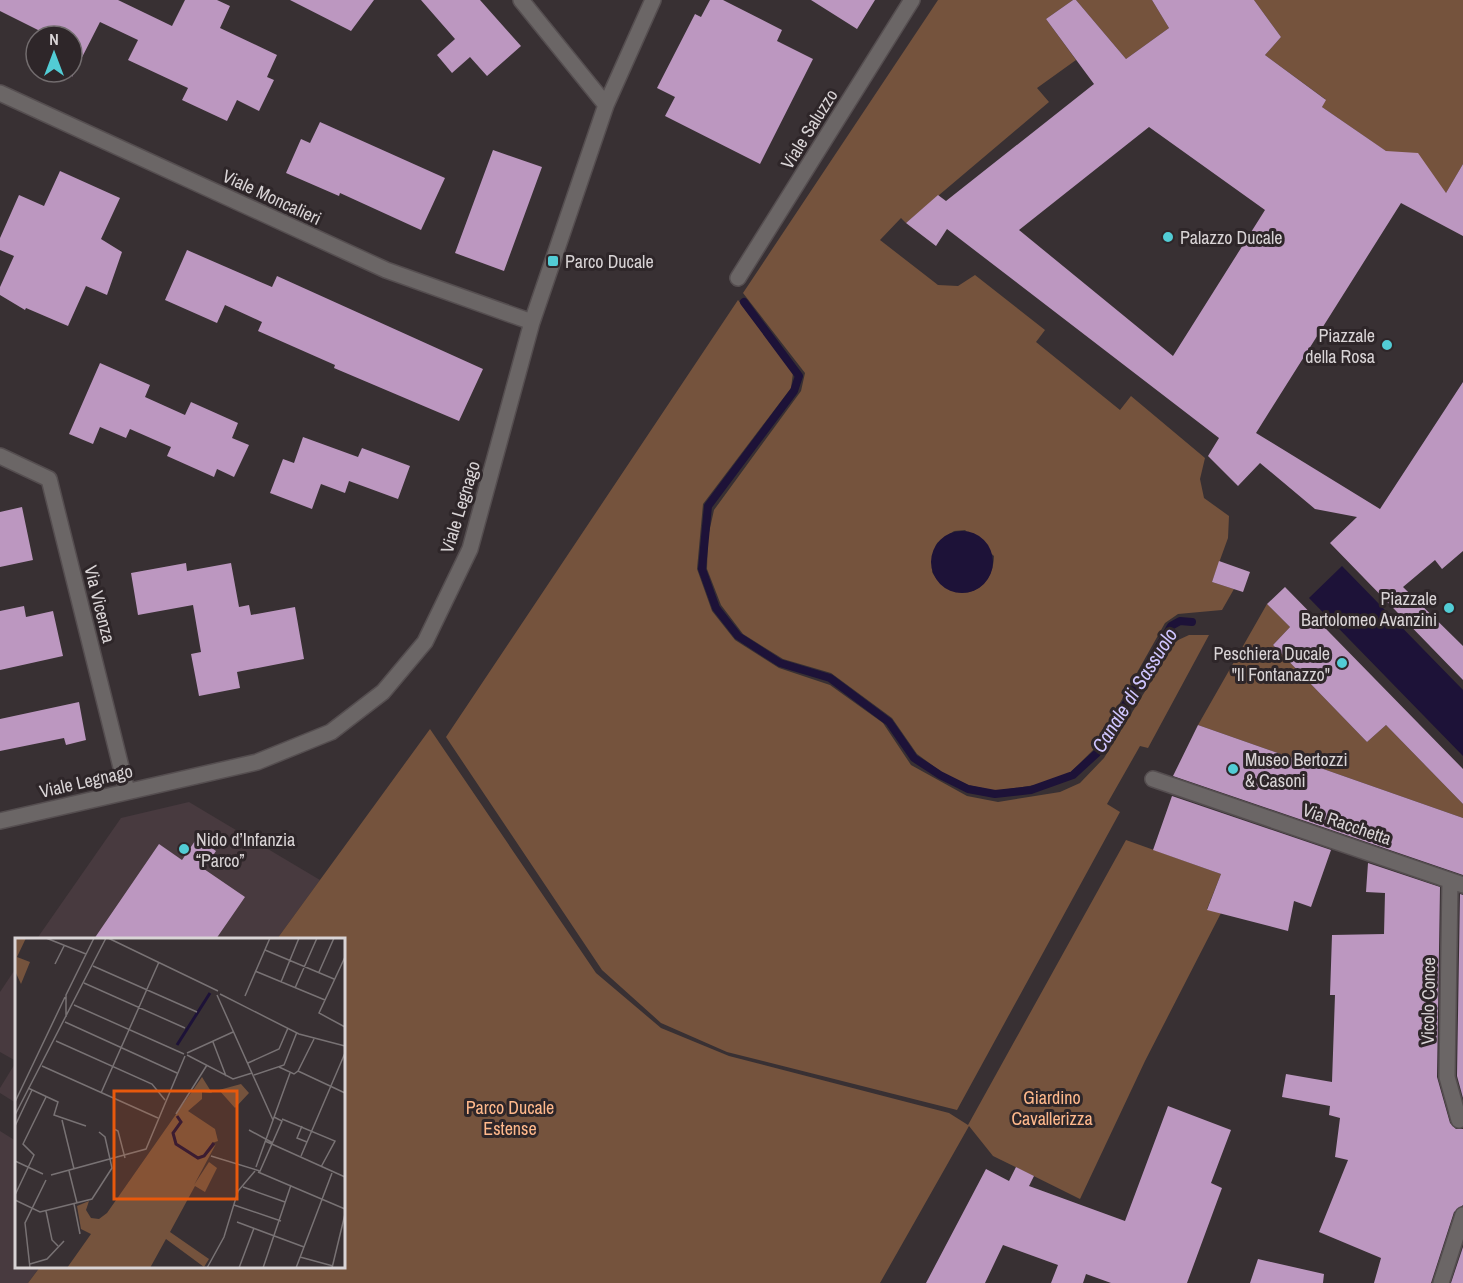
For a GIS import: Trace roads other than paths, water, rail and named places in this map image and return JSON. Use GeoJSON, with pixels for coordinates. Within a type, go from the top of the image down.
{"type":"FeatureCollection","features":[{"type":"Feature","properties":{"kind":"street"},"geometry":{"type":"LineString","coordinates":[[521,0],[606,105]]}},
{"type":"Feature","properties":{"kind":"street","name":"Viale Legnago"},"geometry":{"type":"LineString","coordinates":[[0,821],[257,762],[331,732],[383,692],[425,642],[470,549],[532,322],[606,105],[653,0]]}},
{"type":"Feature","properties":{"kind":"street","name":"Viale Saluzzo"},"geometry":{"type":"LineString","coordinates":[[738,278],[912,0]]}},
{"type":"Feature","properties":{"kind":"street","name":"Viale Moncalieri"},"geometry":{"type":"LineString","coordinates":[[0,93],[386,270],[532,322]]}},
{"type":"Feature","properties":{"kind":"street","name":"Via Vicenza"},"geometry":{"type":"LineString","coordinates":[[0,456],[49,479],[127,791]]}},
{"type":"Feature","properties":{"kind":"street","name":"Via Racchetta"},"geometry":{"type":"LineString","coordinates":[[1153,778],[1458,883]]}},
{"type":"Feature","properties":{"kind":"street","name":"Vicolo Conce"},"geometry":{"type":"LineString","coordinates":[[1458,883],[1447,1077],[1460,1120]]}},
{"type":"Feature","properties":{"kind":"street"},"geometry":{"type":"LineString","coordinates":[[1441,1283],[1463,1215]]}},
{"type":"Feature","properties":{"kind":"waterway","name":"Canale di Sassuolo"},"geometry":{"type":"LineString","coordinates":[[744,302],[799,376],[794,391],[708,506],[702,569],[716,608],[738,636],[780,663],[830,678],[889,722],[914,758],[940,775],[968,789],[995,794],[1031,790],[1073,775],[1097,753],[1171,626],[1180,621],[1192,622]]}},
{"type":"Feature","properties":{"kind":"place","name":"Palazzo Ducale"},"geometry":{"type":"Point","coordinates":[1168,237]}},
{"type":"Feature","properties":{"kind":"place","name":"Parco Ducale"},"geometry":{"type":"Point","coordinates":[553,261]}},
{"type":"Feature","properties":{"kind":"place","name":"Piazzale della Rosa"},"geometry":{"type":"Point","coordinates":[1387,345]}},
{"type":"Feature","properties":{"kind":"place","name":"Piazzale Bartolomeo Avanzini"},"geometry":{"type":"Point","coordinates":[1449,608]}},
{"type":"Feature","properties":{"kind":"place","name":"Peschiera Ducale \"Il Fontanazzo\""},"geometry":{"type":"Point","coordinates":[1342,663]}},
{"type":"Feature","properties":{"kind":"place","name":"Museo Bertozzi & Casoni"},"geometry":{"type":"Point","coordinates":[1233,769]}},
{"type":"Feature","properties":{"kind":"place","name":"Nido d’Infanzia “Parco”"},"geometry":{"type":"Point","coordinates":[184,849]}},
{"type":"Feature","properties":{"kind":"park label","name":"Giardino Cavallerizza"},"geometry":{"type":"Point","coordinates":[1052,1107]}},
{"type":"Feature","properties":{"kind":"park label","name":"Parco Ducale Estense"},"geometry":{"type":"Point","coordinates":[510,1117]}}]}
